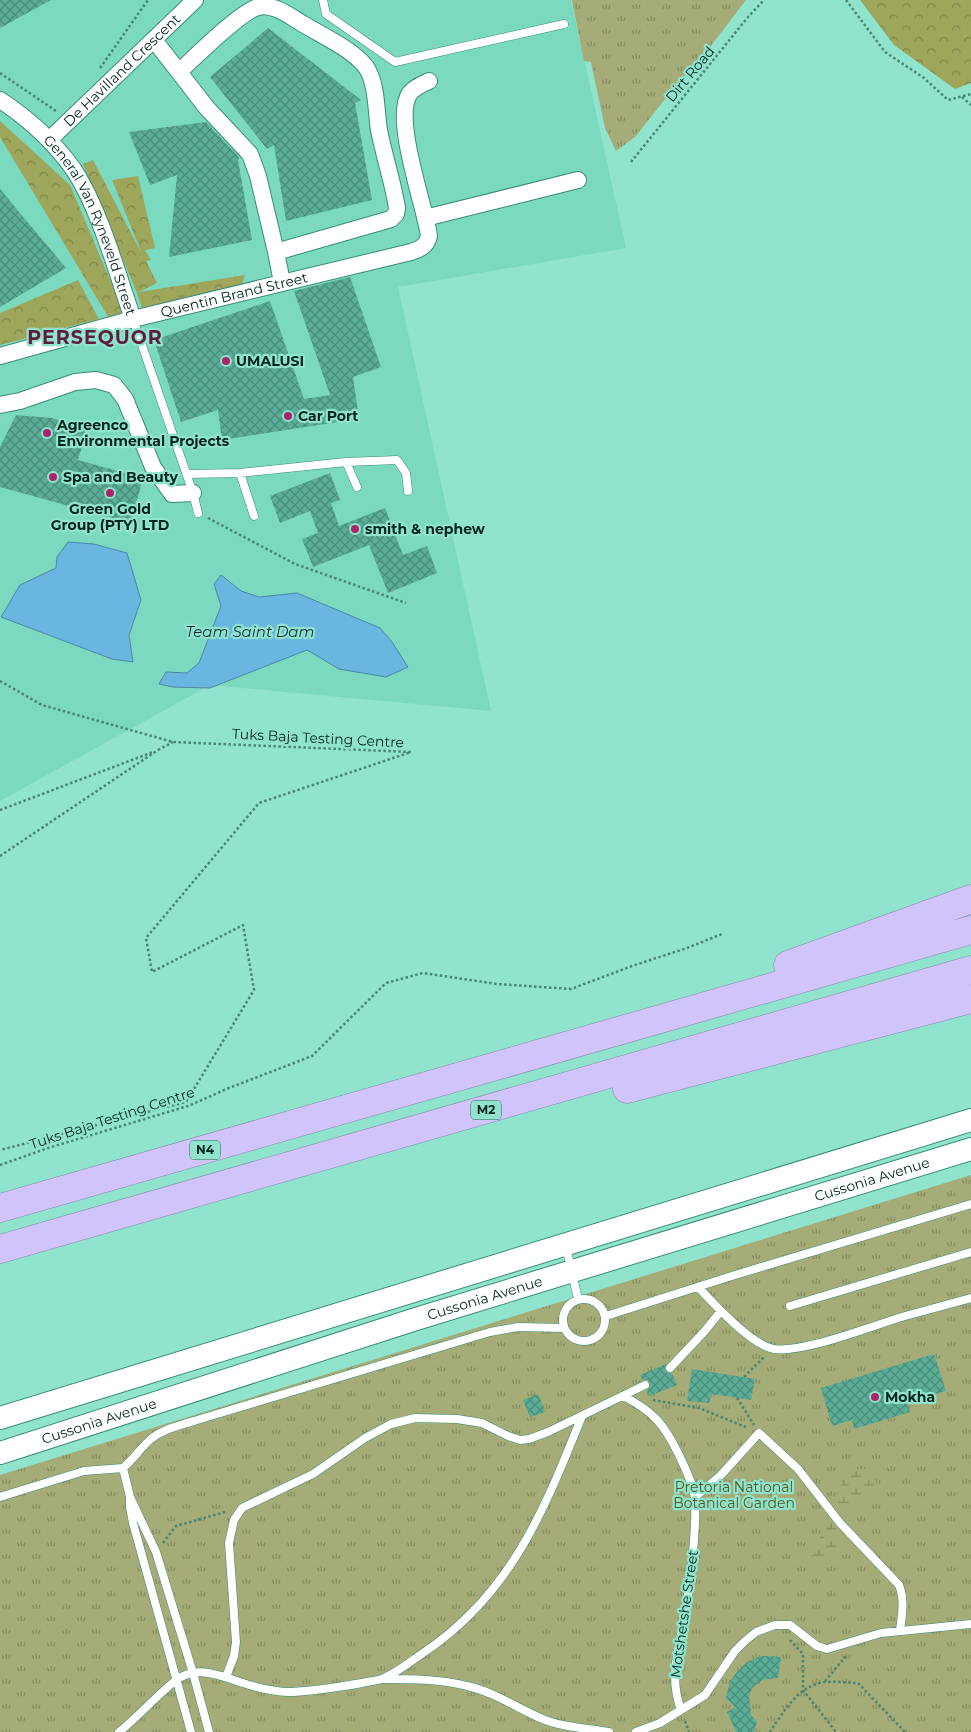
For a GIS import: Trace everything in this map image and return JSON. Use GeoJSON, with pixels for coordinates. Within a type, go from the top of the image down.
{"type":"FeatureCollection","features":[{"type":"Feature","properties":{"kind":"highway"},"geometry":{"type":"LineString","coordinates":[[410,1092],[450,1075],[632,1019],[971,899]]}},
{"type":"Feature","properties":{"kind":"highway"},"geometry":{"type":"LineString","coordinates":[[410,1092],[971,930]]}},
{"type":"Feature","properties":{"kind":"highway","name":"M2"},"geometry":{"type":"LineString","coordinates":[[0,1249],[971,970]]}},
{"type":"Feature","properties":{"kind":"highway"},"geometry":{"type":"LineString","coordinates":[[0,1262],[383,1153],[971,999]]}},
{"type":"Feature","properties":{"kind":"highway","name":"N4"},"geometry":{"type":"LineString","coordinates":[[0,1208],[410,1092]]}},
{"type":"Feature","properties":{"kind":"main road","name":"Cussonia Avenue"},"geometry":{"type":"LineString","coordinates":[[0,1418],[971,1120]]}},
{"type":"Feature","properties":{"kind":"main road","name":"Cussonia Avenue"},"geometry":{"type":"LineString","coordinates":[[0,1453],[284,1361],[971,1149]]}},
{"type":"Feature","properties":{"kind":"main road"},"geometry":{"type":"LineString","coordinates":[[0,1401],[83,1380],[102,1379],[118,1382]]}},
{"type":"Feature","properties":{"kind":"street","name":"De Havilland Crescent"},"geometry":{"type":"LineString","coordinates":[[49,140],[195,0]]}},
{"type":"Feature","properties":{"kind":"street"},"geometry":{"type":"LineString","coordinates":[[179,72],[244,14],[265,6],[282,12],[338,44],[358,59],[370,75],[381,139],[396,201],[396,214],[391,219],[377,224],[276,252]]}},
{"type":"Feature","properties":{"kind":"street"},"geometry":{"type":"LineString","coordinates":[[154,40],[206,107],[250,154],[258,176],[282,282]]}},
{"type":"Feature","properties":{"kind":"street"},"geometry":{"type":"LineString","coordinates":[[429,81],[417,86],[410,93],[406,106],[408,146],[425,218],[578,180]]}},
{"type":"Feature","properties":{"kind":"street","name":"General Van Ryneveld Street"},"geometry":{"type":"LineString","coordinates":[[0,100],[31,122],[49,140],[74,171],[82,185],[105,240],[132,319]]}},
{"type":"Feature","properties":{"kind":"street","name":"Quentin Brand Street"},"geometry":{"type":"LineString","coordinates":[[0,356],[132,319],[412,252],[421,248],[428,240],[425,218]]}},
{"type":"Feature","properties":{"kind":"street"},"geometry":{"type":"LineString","coordinates":[[0,405],[20,401],[75,382],[96,380],[114,385],[125,399],[153,467],[172,494],[193,492]]}},
{"type":"Feature","properties":{"kind":"lane"},"geometry":{"type":"LineString","coordinates":[[323,0],[326,14],[395,62],[564,24]]}},
{"type":"Feature","properties":{"kind":"lane","name":"General Van Ryneveld Street"},"geometry":{"type":"LineString","coordinates":[[132,319],[187,474],[198,513]]}},
{"type":"Feature","properties":{"kind":"lane"},"geometry":{"type":"LineString","coordinates":[[187,474],[240,473],[346,462],[397,460],[406,473],[408,491]]}},
{"type":"Feature","properties":{"kind":"lane"},"geometry":{"type":"LineString","coordinates":[[346,462],[357,487]]}},
{"type":"Feature","properties":{"kind":"lane"},"geometry":{"type":"LineString","coordinates":[[240,473],[254,516]]}},
{"type":"Feature","properties":{"kind":"lane"},"geometry":{"type":"LineString","coordinates":[[606,1316],[971,1204]]}},
{"type":"Feature","properties":{"kind":"lane"},"geometry":{"type":"LineString","coordinates":[[565,1245],[578,1299]]}},
{"type":"Feature","properties":{"kind":"lane"},"geometry":{"type":"LineString","coordinates":[[790,1306],[971,1252]]}},
{"type":"Feature","properties":{"kind":"lane"},"geometry":{"type":"LineString","coordinates":[[698,1287],[721,1311],[760,1344],[772,1349],[783,1350],[803,1348],[971,1298]]}},
{"type":"Feature","properties":{"kind":"lane"},"geometry":{"type":"LineString","coordinates":[[587,1298],[596,1301],[606,1316],[602,1331],[597,1337],[590,1340],[574,1339],[564,1328],[562,1319],[565,1310],[570,1303],[578,1299],[587,1298]]}},
{"type":"Feature","properties":{"kind":"lane"},"geometry":{"type":"LineString","coordinates":[[670,1368],[721,1311]]}},
{"type":"Feature","properties":{"kind":"lane"},"geometry":{"type":"LineString","coordinates":[[0,1497],[84,1471],[123,1468],[135,1458],[151,1439],[161,1433],[207,1417],[490,1332],[518,1328],[564,1328]]}},
{"type":"Feature","properties":{"kind":"lane"},"geometry":{"type":"LineString","coordinates":[[226,1677],[234,1656],[236,1642],[229,1543],[234,1520],[242,1508],[312,1474],[365,1438],[391,1424],[415,1418],[457,1419],[482,1423],[520,1440],[528,1439],[548,1432],[645,1385]]}},
{"type":"Feature","properties":{"kind":"lane","name":"Motshetshe Street"},"geometry":{"type":"LineString","coordinates":[[623,1396],[640,1404],[652,1413],[661,1424],[683,1465],[695,1497],[688,1598],[674,1666],[677,1698],[681,1710]]}},
{"type":"Feature","properties":{"kind":"lane"},"geometry":{"type":"LineString","coordinates":[[383,1679],[428,1650],[456,1629],[478,1607],[497,1583],[529,1535],[545,1506],[582,1416]]}},
{"type":"Feature","properties":{"kind":"lane"},"geometry":{"type":"LineString","coordinates":[[695,1497],[726,1470],[759,1432],[798,1469],[840,1523],[899,1585],[903,1606],[900,1630]]}},
{"type":"Feature","properties":{"kind":"lane"},"geometry":{"type":"LineString","coordinates":[[123,1468],[130,1497],[133,1523],[191,1732]]}},
{"type":"Feature","properties":{"kind":"lane"},"geometry":{"type":"LineString","coordinates":[[130,1497],[156,1552],[209,1732]]}},
{"type":"Feature","properties":{"kind":"lane"},"geometry":{"type":"LineString","coordinates":[[636,1732],[660,1723],[705,1696],[730,1658],[745,1640],[756,1632],[775,1625],[790,1624],[817,1646],[827,1649],[882,1633],[971,1624]]}},
{"type":"Feature","properties":{"kind":"lane"},"geometry":{"type":"LineString","coordinates":[[119,1732],[176,1680],[193,1673],[211,1673],[257,1687],[290,1692],[325,1689],[383,1679],[421,1679],[452,1682],[485,1691],[556,1724],[609,1732]]}},
{"type":"Feature","properties":{"kind":"path"},"geometry":{"type":"LineString","coordinates":[[98,70],[148,0]]}},
{"type":"Feature","properties":{"kind":"path","name":"Dirt Road"},"geometry":{"type":"LineString","coordinates":[[631,162],[748,17],[764,0]]}},
{"type":"Feature","properties":{"kind":"path"},"geometry":{"type":"LineString","coordinates":[[846,0],[885,52],[924,78],[948,100],[971,94]]}},
{"type":"Feature","properties":{"kind":"path"},"geometry":{"type":"LineString","coordinates":[[0,73],[57,112]]}},
{"type":"Feature","properties":{"kind":"path"},"geometry":{"type":"LineString","coordinates":[[962,97],[971,104]]}},
{"type":"Feature","properties":{"kind":"path"},"geometry":{"type":"LineString","coordinates":[[198,513],[295,564],[406,603]]}},
{"type":"Feature","properties":{"kind":"path","name":"Tuks Baja Testing Centre"},"geometry":{"type":"LineString","coordinates":[[0,682],[42,704],[173,742],[411,752],[258,803],[146,938],[152,972],[243,925],[254,990],[186,1102],[0,1150]]}},
{"type":"Feature","properties":{"kind":"path"},"geometry":{"type":"LineString","coordinates":[[0,856],[158,750],[173,742]]}},
{"type":"Feature","properties":{"kind":"path"},"geometry":{"type":"LineString","coordinates":[[0,810],[158,750]]}},
{"type":"Feature","properties":{"kind":"path","name":"Tuks Baja Testing Centre"},"geometry":{"type":"LineString","coordinates":[[0,1165],[48,1148],[188,1106],[312,1056],[386,983],[423,973],[497,984],[571,989],[722,934]]}},
{"type":"Feature","properties":{"kind":"path"},"geometry":{"type":"LineString","coordinates":[[744,1377],[772,1349]]}},
{"type":"Feature","properties":{"kind":"path"},"geometry":{"type":"LineString","coordinates":[[623,1396],[699,1408],[759,1432]]}},
{"type":"Feature","properties":{"kind":"path"},"geometry":{"type":"LineString","coordinates":[[737,1398],[759,1432]]}},
{"type":"Feature","properties":{"kind":"path"},"geometry":{"type":"LineString","coordinates":[[156,1552],[176,1526],[242,1508]]}},
{"type":"Feature","properties":{"kind":"path"},"geometry":{"type":"LineString","coordinates":[[775,1625],[802,1654],[803,1690],[836,1732]]}},
{"type":"Feature","properties":{"kind":"path"},"geometry":{"type":"LineString","coordinates":[[770,1732],[784,1710],[803,1690],[825,1682],[858,1683],[906,1732]]}},
{"type":"Feature","properties":{"kind":"shaded area"},"geometry":{"type":"Polygon","coordinates":[[[0,0],[571,0],[626,248],[398,287],[491,711],[210,685],[0,801],[0,0]]]}},
{"type":"Feature","properties":{"kind":"green space"},"geometry":{"type":"Polygon","coordinates":[[[572,0],[746,0],[700,60],[677,84],[635,137],[616,151],[605,128],[591,62],[584,61],[572,0]]]}},
{"type":"Feature","properties":{"kind":"green space"},"geometry":{"type":"Polygon","coordinates":[[[860,0],[971,0],[971,83],[955,89],[894,45],[860,0]]]}},
{"type":"Feature","properties":{"kind":"green space"},"geometry":{"type":"Polygon","coordinates":[[[0,121],[70,185],[124,313],[110,320],[0,137],[0,121]]]}},
{"type":"Feature","properties":{"kind":"green space"},"geometry":{"type":"Polygon","coordinates":[[[93,160],[142,254],[112,180],[138,176],[155,248],[145,250],[151,260],[146,261],[157,283],[139,292],[245,275],[241,287],[142,308],[83,164],[93,160]]]}},
{"type":"Feature","properties":{"kind":"green space"},"geometry":{"type":"Polygon","coordinates":[[[78,280],[99,319],[0,345],[0,313],[78,280]]]}},
{"type":"Feature","properties":{"kind":"green space","name":"Pretoria National Botanical Garden"},"geometry":{"type":"Polygon","coordinates":[[[971,1175],[971,1732],[0,1732],[0,1475],[971,1175]]]}},
{"type":"Feature","properties":{"kind":"green space"},"geometry":{"type":"Polygon","coordinates":[[[856,1469],[874,1469],[877,1488],[842,1514],[837,1528],[841,1547],[823,1568],[811,1562],[844,1477],[856,1469]]]}},
{"type":"Feature","properties":{"kind":"water"},"geometry":{"type":"Polygon","coordinates":[[[68,542],[94,544],[127,553],[141,600],[129,635],[133,662],[112,659],[1,617],[20,585],[56,568],[57,557],[68,542]]]}},
{"type":"Feature","properties":{"kind":"water","name":"Team Saint Dam"},"geometry":{"type":"Polygon","coordinates":[[[221,575],[241,591],[259,597],[297,593],[380,628],[392,642],[408,667],[386,677],[339,669],[307,650],[210,688],[173,687],[159,684],[166,672],[187,673],[199,663],[221,606],[214,584],[221,575]]]}},
{"type":"Feature","properties":{"kind":"building"},"geometry":{"type":"Polygon","coordinates":[[[0,0],[51,0],[0,28],[0,0]]]}},
{"type":"Feature","properties":{"kind":"building"},"geometry":{"type":"Polygon","coordinates":[[[268,28],[361,100],[355,103],[372,200],[286,221],[274,145],[267,149],[210,77],[268,28]]]}},
{"type":"Feature","properties":{"kind":"building"},"geometry":{"type":"Polygon","coordinates":[[[206,122],[239,157],[252,240],[169,257],[177,175],[150,185],[129,132],[206,122]]]}},
{"type":"Feature","properties":{"kind":"building"},"geometry":{"type":"Polygon","coordinates":[[[0,189],[66,268],[0,307],[0,189]]]}},
{"type":"Feature","properties":{"kind":"building"},"geometry":{"type":"Polygon","coordinates":[[[350,277],[381,367],[353,377],[358,412],[357,419],[222,440],[218,410],[181,422],[154,340],[270,301],[304,399],[330,395],[294,291],[350,277]]]}},
{"type":"Feature","properties":{"kind":"building"},"geometry":{"type":"Polygon","coordinates":[[[16,415],[52,418],[87,428],[78,460],[143,478],[131,523],[0,487],[0,447],[16,415]]]}},
{"type":"Feature","properties":{"kind":"building","name":"smith & nephew"},"geometry":{"type":"Polygon","coordinates":[[[330,473],[340,500],[331,503],[339,526],[385,508],[403,555],[427,546],[437,573],[388,593],[369,545],[313,567],[302,539],[318,533],[310,511],[280,523],[270,496],[330,473]]]}},
{"type":"Feature","properties":{"kind":"building","name":"Mokha"},"geometry":{"type":"Polygon","coordinates":[[[934,1354],[946,1391],[907,1402],[910,1412],[854,1429],[852,1420],[832,1426],[821,1388],[934,1354]]]}},
{"type":"Feature","properties":{"kind":"building"},"geometry":{"type":"Polygon","coordinates":[[[666,1364],[665,1370],[668,1373],[672,1373],[677,1385],[649,1396],[647,1390],[650,1388],[650,1383],[648,1380],[642,1380],[640,1375],[666,1364]]]}},
{"type":"Feature","properties":{"kind":"building"},"geometry":{"type":"Polygon","coordinates":[[[692,1369],[755,1379],[751,1400],[712,1394],[709,1403],[687,1401],[692,1369]]]}},
{"type":"Feature","properties":{"kind":"building"},"geometry":{"type":"Polygon","coordinates":[[[538,1394],[545,1412],[530,1417],[523,1400],[538,1394]]]}},
{"type":"Feature","properties":{"kind":"building"},"geometry":{"type":"Polygon","coordinates":[[[761,1656],[781,1657],[778,1678],[762,1680],[752,1688],[749,1696],[751,1715],[757,1722],[754,1732],[736,1732],[727,1712],[735,1707],[726,1698],[730,1681],[747,1662],[761,1656]]]}},
{"type":"Feature","properties":{"kind":"place","name":"UMALUSI"},"geometry":{"type":"Point","coordinates":[226,361]}},
{"type":"Feature","properties":{"kind":"place","name":"Car Port"},"geometry":{"type":"Point","coordinates":[288,416]}},
{"type":"Feature","properties":{"kind":"place","name":"Agreenco Environmental Projects"},"geometry":{"type":"Point","coordinates":[47,433]}},
{"type":"Feature","properties":{"kind":"place","name":"Spa and Beauty"},"geometry":{"type":"Point","coordinates":[53,477]}},
{"type":"Feature","properties":{"kind":"place","name":"Green Gold Group (PTY) LTD"},"geometry":{"type":"Point","coordinates":[110,493]}},
{"type":"Feature","properties":{"kind":"place","name":"smith & nephew"},"geometry":{"type":"Point","coordinates":[355,529]}},
{"type":"Feature","properties":{"kind":"place","name":"Mokha"},"geometry":{"type":"Point","coordinates":[875,1397]}},
{"type":"Feature","properties":{"kind":"district","name":"PERSEQUOR"},"geometry":{"type":"Point","coordinates":[95,337]}}]}
